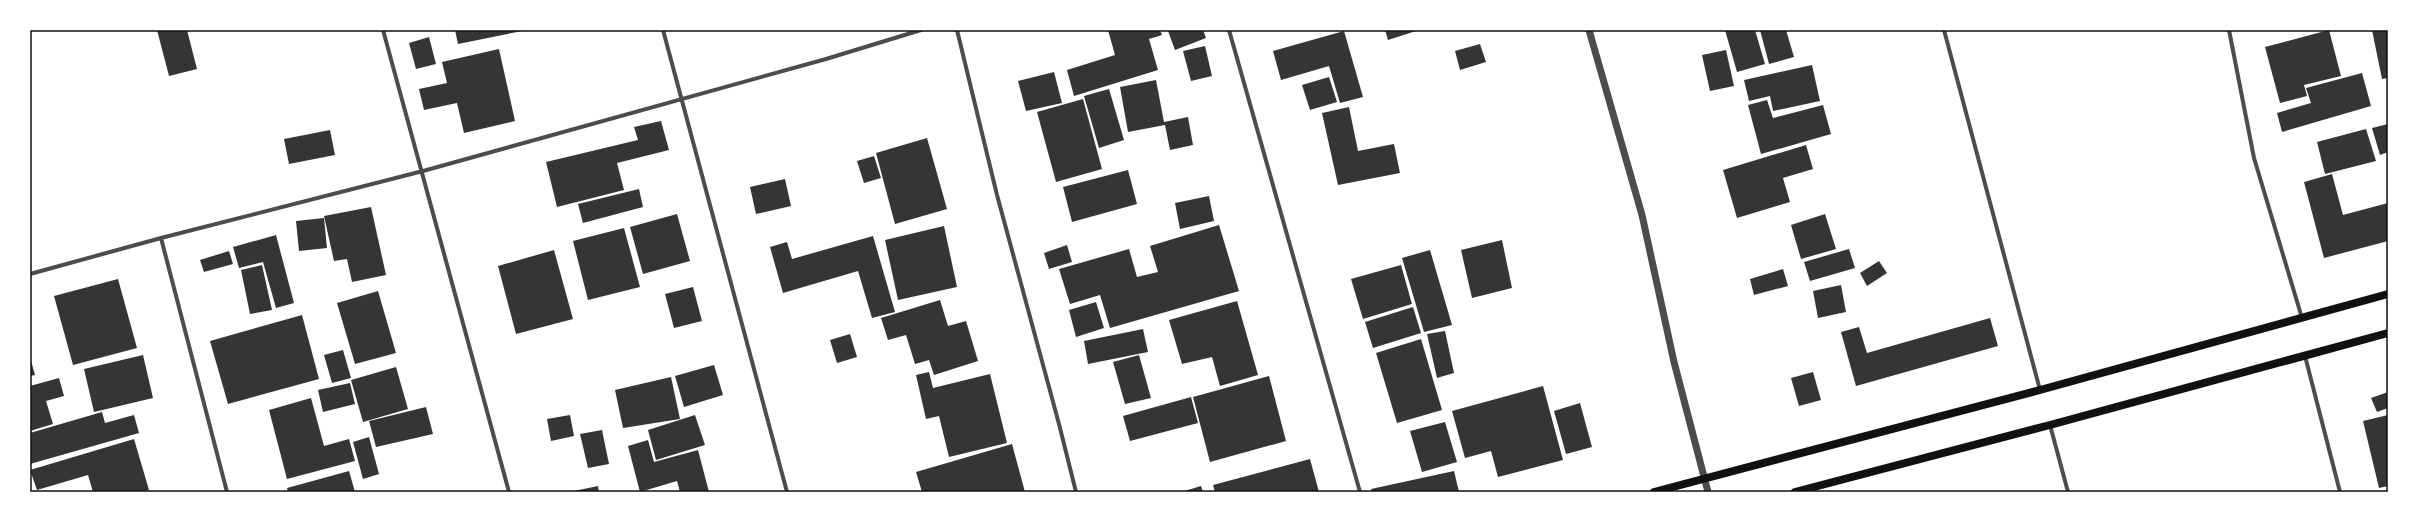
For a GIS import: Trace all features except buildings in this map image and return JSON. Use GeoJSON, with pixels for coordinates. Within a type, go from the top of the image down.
{"type":"FeatureCollection","features":[{"type":"Feature","properties":{"kind":"main road"},"geometry":{"type":"LineString","coordinates":[[1654,492],[2040,390],[2303,319],[2388,294]]}},
{"type":"Feature","properties":{"kind":"main road"},"geometry":{"type":"LineString","coordinates":[[1795,492],[2050,425],[2388,333]]}},
{"type":"Feature","properties":{"kind":"street"},"geometry":{"type":"LineString","coordinates":[[383,30],[423,171],[509,492]]}},
{"type":"Feature","properties":{"kind":"street"},"geometry":{"type":"LineString","coordinates":[[664,30],[681,99],[787,492]]}},
{"type":"Feature","properties":{"kind":"street"},"geometry":{"type":"LineString","coordinates":[[30,274],[161,238],[423,171],[921,30]]}},
{"type":"Feature","properties":{"kind":"street"},"geometry":{"type":"LineString","coordinates":[[957,30],[997,195],[1076,492]]}},
{"type":"Feature","properties":{"kind":"street"},"geometry":{"type":"LineString","coordinates":[[1229,30],[1285,231],[1334,394],[1360,492]]}},
{"type":"Feature","properties":{"kind":"street"},"geometry":{"type":"LineString","coordinates":[[1589,30],[1642,215],[1674,362],[1708,492]]}},
{"type":"Feature","properties":{"kind":"street"},"geometry":{"type":"LineString","coordinates":[[1944,30],[2040,390]]}},
{"type":"Feature","properties":{"kind":"street"},"geometry":{"type":"LineString","coordinates":[[2229,30],[2254,158],[2303,319]]}},
{"type":"Feature","properties":{"kind":"street"},"geometry":{"type":"LineString","coordinates":[[161,238],[227,492]]}},
{"type":"Feature","properties":{"kind":"street"},"geometry":{"type":"LineString","coordinates":[[2305,356],[2340,492]]}},
{"type":"Feature","properties":{"kind":"street"},"geometry":{"type":"LineString","coordinates":[[2050,425],[2068,492]]}}]}
